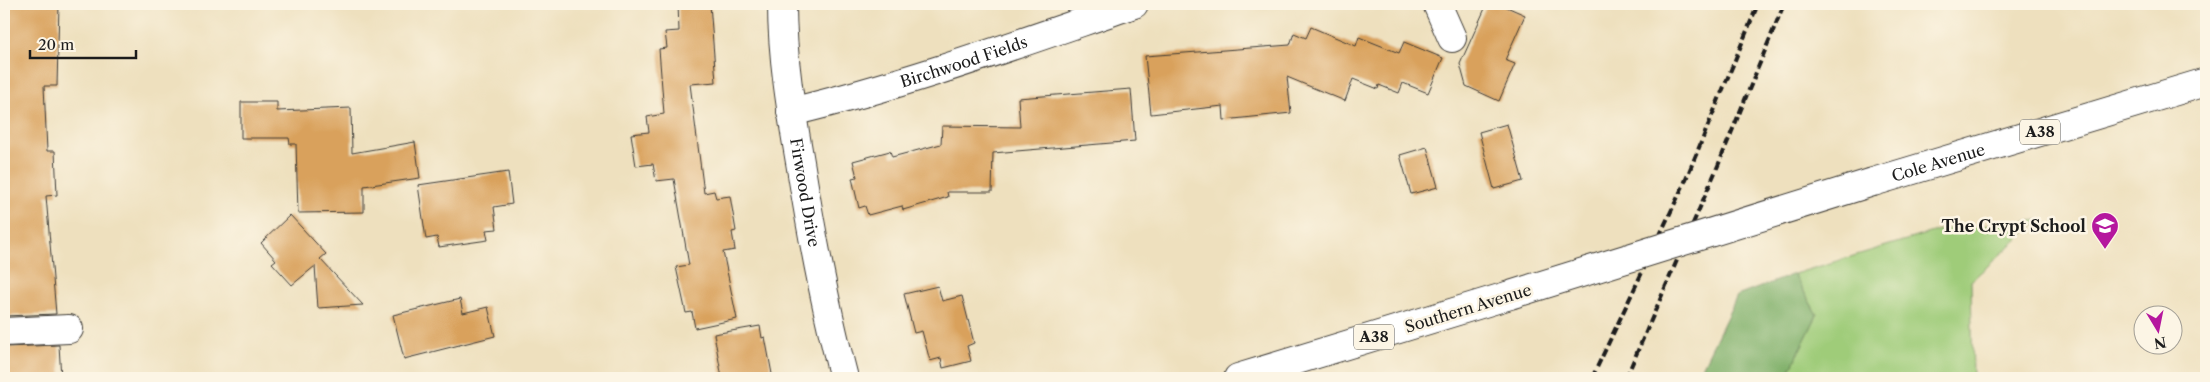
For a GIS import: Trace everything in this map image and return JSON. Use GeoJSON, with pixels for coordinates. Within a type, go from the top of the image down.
{"type":"FeatureCollection","features":[{"type":"Feature","properties":{"kind":"main road","name":"Firwood Drive"},"geometry":{"type":"LineString","coordinates":[[782,4],[782,26],[791,112],[818,270],[844,378]]}},
{"type":"Feature","properties":{"kind":"main road","name":"Birchwood Fields"},"geometry":{"type":"LineString","coordinates":[[791,112],[853,97],[939,71],[1134,4]]}},
{"type":"Feature","properties":{"kind":"main road"},"geometry":{"type":"LineString","coordinates":[[1437,4],[1452,38]]}},
{"type":"Feature","properties":{"kind":"main road","name":"Cole Avenue"},"geometry":{"type":"LineString","coordinates":[[1669,245],[2206,82]]}},
{"type":"Feature","properties":{"kind":"main road","name":"Southern Avenue"},"geometry":{"type":"LineString","coordinates":[[1238,378],[1669,245]]}},
{"type":"Feature","properties":{"kind":"main road"},"geometry":{"type":"LineString","coordinates":[[4,332],[69,329]]}},
{"type":"Feature","properties":{"kind":"green space"},"geometry":{"type":"Polygon","coordinates":[[[2039,220],[1971,281],[1973,378],[1786,378],[1817,315],[1794,274],[1939,230],[2039,220]]]}},
{"type":"Feature","properties":{"kind":"green space"},"geometry":{"type":"Polygon","coordinates":[[[1794,274],[1817,315],[1786,378],[1697,378],[1737,296],[1794,274]]]}},
{"type":"Feature","properties":{"kind":"building"},"geometry":{"type":"Polygon","coordinates":[[[4,4],[59,4],[57,86],[44,86],[47,151],[55,151],[57,195],[46,196],[56,314],[4,316],[4,4]]]}},
{"type":"Feature","properties":{"kind":"building"},"geometry":{"type":"Polygon","coordinates":[[[678,4],[710,4],[716,82],[690,84],[704,193],[714,191],[716,198],[730,196],[736,231],[732,232],[735,250],[723,252],[737,319],[695,328],[692,312],[686,313],[676,267],[689,265],[674,179],[656,181],[653,164],[636,166],[631,134],[649,132],[647,117],[664,114],[659,49],[667,48],[665,32],[679,31],[678,4]]]}},
{"type":"Feature","properties":{"kind":"building"},"geometry":{"type":"Polygon","coordinates":[[[1487,4],[1500,4],[1525,15],[1505,60],[1515,64],[1499,101],[1466,86],[1460,64],[1487,4]]]}},
{"type":"Feature","properties":{"kind":"building"},"geometry":{"type":"Polygon","coordinates":[[[1311,27],[1356,46],[1359,37],[1399,53],[1404,42],[1443,58],[1428,93],[1403,83],[1399,93],[1379,85],[1378,89],[1353,79],[1345,101],[1287,77],[1291,113],[1224,120],[1223,106],[1151,114],[1145,56],[1290,45],[1294,33],[1306,38],[1311,27]]]}},
{"type":"Feature","properties":{"kind":"building"},"geometry":{"type":"Polygon","coordinates":[[[1131,89],[1135,141],[993,153],[992,192],[947,192],[948,197],[903,210],[902,206],[868,215],[865,206],[859,208],[852,178],[857,177],[853,161],[890,151],[892,157],[941,144],[942,126],[1020,127],[1018,98],[1131,89]]]}},
{"type":"Feature","properties":{"kind":"building"},"geometry":{"type":"Polygon","coordinates":[[[241,102],[277,102],[277,111],[351,108],[352,153],[415,142],[420,178],[364,186],[364,212],[298,213],[296,144],[290,144],[289,138],[241,138],[241,102]]]}},
{"type":"Feature","properties":{"kind":"building"},"geometry":{"type":"Polygon","coordinates":[[[1507,124],[1523,181],[1494,189],[1479,132],[1507,124]]]}},
{"type":"Feature","properties":{"kind":"building"},"geometry":{"type":"Polygon","coordinates":[[[1427,147],[1438,187],[1411,194],[1400,155],[1427,147]]]}},
{"type":"Feature","properties":{"kind":"building"},"geometry":{"type":"Polygon","coordinates":[[[508,172],[512,204],[494,207],[497,229],[486,230],[488,240],[439,247],[437,237],[426,239],[418,185],[508,172]]]}},
{"type":"Feature","properties":{"kind":"building"},"geometry":{"type":"Polygon","coordinates":[[[290,215],[326,254],[320,259],[363,305],[318,308],[315,266],[292,285],[272,263],[276,260],[261,243],[290,215]]]}},
{"type":"Feature","properties":{"kind":"building"},"geometry":{"type":"Polygon","coordinates":[[[938,286],[942,301],[962,296],[974,343],[967,346],[971,361],[943,368],[941,358],[930,361],[922,331],[914,333],[904,294],[938,286]]]}},
{"type":"Feature","properties":{"kind":"building"},"geometry":{"type":"Polygon","coordinates":[[[460,299],[463,313],[488,307],[495,336],[404,359],[393,315],[460,299]]]}},
{"type":"Feature","properties":{"kind":"building"},"geometry":{"type":"Polygon","coordinates":[[[760,326],[762,338],[765,337],[772,374],[769,375],[770,378],[722,378],[714,334],[760,326]]]}},
{"type":"Feature","properties":{"kind":"building"},"geometry":{"type":"Polygon","coordinates":[[[59,345],[61,378],[4,378],[4,347],[59,345]]]}},
{"type":"Feature","properties":{"kind":"railway"},"geometry":{"type":"LineString","coordinates":[[1592,378],[1684,184],[1758,4]]}},
{"type":"Feature","properties":{"kind":"railway"},"geometry":{"type":"LineString","coordinates":[[1626,378],[1717,168],[1784,4]]}},
{"type":"Feature","properties":{"kind":"place","name":"The Crypt School"},"geometry":{"type":"Point","coordinates":[2105,250]}}]}
